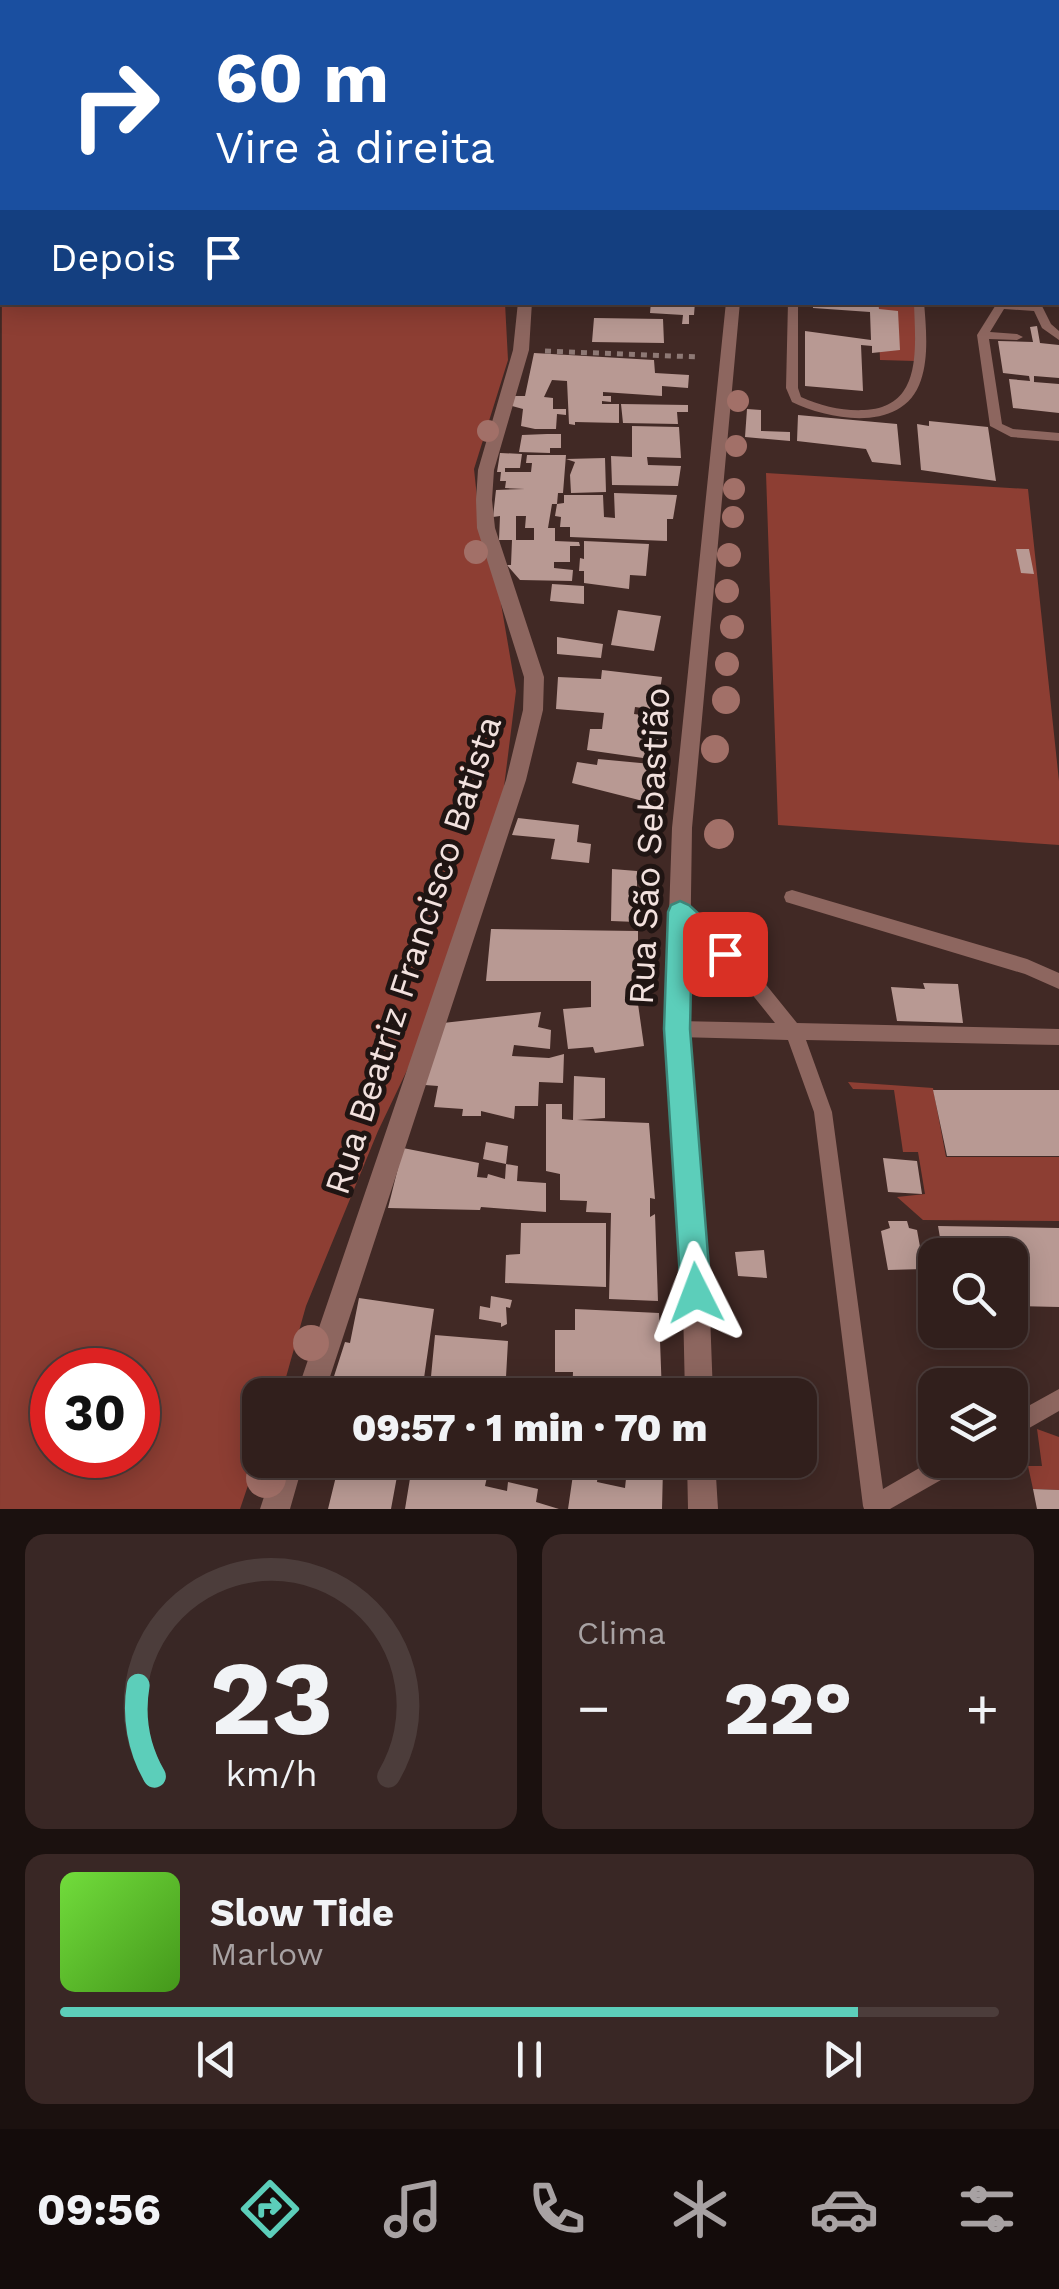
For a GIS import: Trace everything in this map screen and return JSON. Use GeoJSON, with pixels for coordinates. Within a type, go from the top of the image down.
{"type":"FeatureCollection","features":[{"type":"Feature","properties":{"kind":"street","name":"Rua Beatriz Francisco Batista"},"geometry":{"type":"LineString","coordinates":[[316,1378],[516,780],[533,710],[534,677],[490,545],[484,500],[486,470],[521,350],[525,305]]}},
{"type":"Feature","properties":{"kind":"street","name":"Rua São Sebastião"},"geometry":{"type":"LineString","coordinates":[[699,1378],[695,1260],[677,1029],[680,912],[692,720],[734,305]]}},
{"type":"Feature","properties":{"kind":"street"},"geometry":{"type":"LineString","coordinates":[[275,1509],[284,1478]]}},
{"type":"Feature","properties":{"kind":"street"},"geometry":{"type":"LineString","coordinates":[[702,1478],[703,1509]]}},
{"type":"Feature","properties":{"kind":"lane"},"geometry":{"type":"LineString","coordinates":[[794,305],[792,388],[796,399],[808,406],[874,416],[896,410],[914,388],[920,344],[919,305]]}},
{"type":"Feature","properties":{"kind":"lane"},"geometry":{"type":"LineString","coordinates":[[1000,305],[982,335],[996,426],[1011,433],[1059,437]]}},
{"type":"Feature","properties":{"kind":"lane"},"geometry":{"type":"LineString","coordinates":[[1010,305],[1038,308],[1046,326],[1059,336]]}},
{"type":"Feature","properties":{"kind":"lane"},"geometry":{"type":"LineString","coordinates":[[982,335],[1017,337]]}},
{"type":"Feature","properties":{"kind":"lane"},"geometry":{"type":"LineString","coordinates":[[792,896],[1027,967],[1059,981]]}},
{"type":"Feature","properties":{"kind":"lane"},"geometry":{"type":"LineString","coordinates":[[680,912],[748,976],[795,1034],[823,1112],[875,1508],[924,1478]]}},
{"type":"Feature","properties":{"kind":"lane"},"geometry":{"type":"LineString","coordinates":[[677,1029],[1059,1037]]}},
{"type":"Feature","properties":{"kind":"lane"},"geometry":{"type":"LineString","coordinates":[[1028,1417],[1059,1399]]}},
{"type":"Feature","properties":{"kind":"path"},"geometry":{"type":"LineString","coordinates":[[521,350],[699,357]]}},
{"type":"Feature","properties":{"kind":"shaded area"},"geometry":{"type":"Polygon","coordinates":[[[2,305],[505,305],[508,360],[474,469],[479,516],[499,592],[516,691],[503,795],[431,1020],[378,1131],[306,1306],[286,1378],[242,1378],[242,1478],[251,1478],[240,1509],[0,1509],[2,305]]]}},
{"type":"Feature","properties":{"kind":"shaded area"},"geometry":{"type":"Polygon","coordinates":[[[878,305],[915,306],[915,361],[880,360],[878,305]]]}},
{"type":"Feature","properties":{"kind":"shaded area"},"geometry":{"type":"Polygon","coordinates":[[[766,473],[1028,489],[1059,781],[1059,845],[778,825],[766,473]]]}},
{"type":"Feature","properties":{"kind":"shaded area"},"geometry":{"type":"Polygon","coordinates":[[[848,1082],[933,1088],[946,1157],[1059,1157],[1059,1221],[923,1220],[897,1197],[925,1194],[918,1152],[903,1152],[894,1090],[853,1089],[848,1082]]]}},
{"type":"Feature","properties":{"kind":"shaded area"},"geometry":{"type":"Polygon","coordinates":[[[1037,1429],[1059,1437],[1059,1490],[1033,1489],[1028,1466],[1042,1466],[1037,1429]]]}},
{"type":"Feature","properties":{"kind":"building"},"geometry":{"type":"Polygon","coordinates":[[[651,305],[695,305],[689,324],[682,324],[683,315],[650,313],[651,305]]]}},
{"type":"Feature","properties":{"kind":"building"},"geometry":{"type":"Polygon","coordinates":[[[878,305],[879,309],[898,311],[900,350],[872,353],[872,346],[861,345],[863,391],[805,386],[805,331],[871,340],[870,312],[813,308],[878,305]]]}},
{"type":"Feature","properties":{"kind":"building"},"geometry":{"type":"Polygon","coordinates":[[[594,318],[663,319],[664,343],[592,342],[594,318]]]}},
{"type":"Feature","properties":{"kind":"building"},"geometry":{"type":"Polygon","coordinates":[[[1037,326],[1040,343],[1059,345],[1059,378],[1034,376],[1034,382],[1059,384],[1059,413],[1013,408],[1009,379],[1030,381],[1029,376],[1003,373],[998,341],[1033,342],[1030,327],[1037,326]]]}},
{"type":"Feature","properties":{"kind":"building"},"geometry":{"type":"Polygon","coordinates":[[[534,353],[654,360],[655,373],[689,375],[688,388],[662,386],[662,396],[603,392],[603,396],[611,396],[611,402],[602,404],[619,404],[619,423],[575,425],[569,424],[567,381],[552,380],[544,397],[553,398],[553,409],[566,409],[566,415],[557,414],[556,429],[521,426],[523,409],[512,406],[514,396],[525,396],[534,353]]]}},
{"type":"Feature","properties":{"kind":"building"},"geometry":{"type":"Polygon","coordinates":[[[621,404],[688,405],[688,412],[677,412],[678,424],[623,423],[621,404]]]}},
{"type":"Feature","properties":{"kind":"building"},"geometry":{"type":"Polygon","coordinates":[[[747,409],[761,410],[761,431],[790,432],[790,441],[745,437],[747,409]]]}},
{"type":"Feature","properties":{"kind":"building"},"geometry":{"type":"Polygon","coordinates":[[[798,415],[897,424],[901,465],[872,462],[866,449],[797,441],[798,415]]]}},
{"type":"Feature","properties":{"kind":"building"},"geometry":{"type":"Polygon","coordinates":[[[929,421],[988,427],[996,481],[921,470],[917,424],[929,426],[929,421]]]}},
{"type":"Feature","properties":{"kind":"building"},"geometry":{"type":"Polygon","coordinates":[[[632,426],[679,427],[681,458],[647,457],[648,465],[681,466],[678,486],[612,485],[611,456],[632,457],[632,426]]]}},
{"type":"Feature","properties":{"kind":"building"},"geometry":{"type":"Polygon","coordinates":[[[561,434],[561,448],[550,448],[550,453],[519,452],[522,435],[561,434]]]}},
{"type":"Feature","properties":{"kind":"building"},"geometry":{"type":"Polygon","coordinates":[[[500,453],[522,454],[520,468],[505,468],[505,472],[531,472],[532,463],[526,463],[527,455],[566,455],[563,493],[558,493],[557,504],[552,504],[548,528],[555,528],[555,541],[579,542],[580,546],[570,546],[570,562],[554,562],[554,568],[573,570],[572,581],[520,580],[507,565],[511,565],[512,540],[499,540],[500,516],[493,517],[496,490],[525,489],[505,488],[506,481],[500,481],[501,472],[497,472],[500,453]],[[516,516],[516,540],[534,540],[534,528],[525,528],[526,516],[516,516]]]}},
{"type":"Feature","properties":{"kind":"building"},"geometry":{"type":"Polygon","coordinates":[[[605,458],[606,492],[571,493],[570,475],[575,462],[566,459],[605,458]]]}},
{"type":"Feature","properties":{"kind":"building"},"geometry":{"type":"Polygon","coordinates":[[[614,493],[677,495],[673,519],[667,519],[667,541],[570,537],[570,527],[560,527],[561,517],[555,516],[557,504],[564,503],[564,495],[603,495],[604,517],[615,518],[614,493]]]}},
{"type":"Feature","properties":{"kind":"building"},"geometry":{"type":"Polygon","coordinates":[[[584,541],[649,544],[646,576],[630,575],[629,589],[584,583],[584,571],[579,571],[584,541]]]}},
{"type":"Feature","properties":{"kind":"building"},"geometry":{"type":"Polygon","coordinates":[[[1016,549],[1029,549],[1034,574],[1021,573],[1016,549]]]}},
{"type":"Feature","properties":{"kind":"building"},"geometry":{"type":"Polygon","coordinates":[[[552,584],[584,586],[584,604],[550,601],[552,584]]]}},
{"type":"Feature","properties":{"kind":"building"},"geometry":{"type":"Polygon","coordinates":[[[618,610],[661,616],[654,651],[611,645],[618,610]]]}},
{"type":"Feature","properties":{"kind":"building"},"geometry":{"type":"Polygon","coordinates":[[[557,637],[603,644],[601,658],[557,654],[557,637]]]}},
{"type":"Feature","properties":{"kind":"building"},"geometry":{"type":"Polygon","coordinates":[[[602,670],[662,677],[657,710],[635,707],[634,714],[662,718],[657,760],[587,750],[590,729],[602,729],[604,713],[556,709],[558,677],[601,679],[602,670]]]}},
{"type":"Feature","properties":{"kind":"building"},"geometry":{"type":"Polygon","coordinates":[[[598,759],[651,764],[643,801],[572,783],[577,762],[597,765],[598,759]]]}},
{"type":"Feature","properties":{"kind":"building"},"geometry":{"type":"Polygon","coordinates":[[[518,818],[579,825],[577,842],[591,844],[589,863],[551,859],[555,839],[512,835],[518,818]]]}},
{"type":"Feature","properties":{"kind":"building"},"geometry":{"type":"Polygon","coordinates":[[[612,869],[637,871],[637,922],[611,921],[612,869]]]}},
{"type":"Feature","properties":{"kind":"building"},"geometry":{"type":"Polygon","coordinates":[[[491,929],[638,931],[638,1004],[644,1046],[595,1053],[593,1047],[568,1049],[563,1009],[591,1007],[591,981],[486,981],[491,929]]]}},
{"type":"Feature","properties":{"kind":"building"},"geometry":{"type":"Polygon","coordinates":[[[923,983],[958,984],[963,1023],[897,1021],[891,987],[925,989],[923,983]]]}},
{"type":"Feature","properties":{"kind":"building"},"geometry":{"type":"Polygon","coordinates":[[[541,1012],[538,1027],[551,1030],[550,1049],[514,1045],[512,1056],[549,1058],[564,1054],[563,1083],[539,1082],[538,1106],[515,1106],[514,1119],[481,1111],[481,1116],[462,1116],[463,1109],[434,1107],[438,1086],[425,1085],[443,1023],[541,1012]]]}},
{"type":"Feature","properties":{"kind":"building"},"geometry":{"type":"Polygon","coordinates":[[[574,1076],[605,1078],[605,1118],[577,1120],[649,1123],[655,1199],[650,1198],[650,1217],[655,1214],[658,1301],[609,1299],[611,1213],[586,1212],[587,1201],[560,1200],[560,1174],[546,1171],[546,1104],[562,1104],[562,1119],[573,1120],[574,1076]]]}},
{"type":"Feature","properties":{"kind":"building"},"geometry":{"type":"Polygon","coordinates":[[[933,1090],[1059,1090],[1059,1156],[947,1156],[933,1090]]]}},
{"type":"Feature","properties":{"kind":"building"},"geometry":{"type":"Polygon","coordinates":[[[486,1142],[508,1146],[506,1164],[483,1159],[486,1142]]]}},
{"type":"Feature","properties":{"kind":"building"},"geometry":{"type":"Polygon","coordinates":[[[403,1148],[479,1163],[477,1177],[487,1178],[488,1174],[505,1179],[506,1164],[518,1166],[517,1181],[546,1183],[546,1212],[481,1207],[388,1208],[403,1148]]]}},
{"type":"Feature","properties":{"kind":"building"},"geometry":{"type":"Polygon","coordinates":[[[883,1158],[917,1161],[922,1194],[888,1192],[883,1158]]]}},
{"type":"Feature","properties":{"kind":"building"},"geometry":{"type":"Polygon","coordinates":[[[888,1221],[907,1221],[909,1228],[917,1230],[918,1269],[888,1270],[881,1231],[890,1228],[888,1221]]]}},
{"type":"Feature","properties":{"kind":"building"},"geometry":{"type":"Polygon","coordinates":[[[521,1223],[606,1223],[606,1287],[505,1283],[506,1255],[520,1254],[521,1223]]]}},
{"type":"Feature","properties":{"kind":"building"},"geometry":{"type":"Polygon","coordinates":[[[938,1226],[1059,1228],[1059,1307],[1028,1306],[1028,1238],[940,1238],[938,1226]]]}},
{"type":"Feature","properties":{"kind":"building"},"geometry":{"type":"Polygon","coordinates":[[[764,1250],[767,1278],[738,1276],[735,1252],[764,1250]]]}},
{"type":"Feature","properties":{"kind":"building"},"geometry":{"type":"Polygon","coordinates":[[[491,1296],[512,1300],[510,1308],[506,1307],[507,1324],[501,1327],[501,1323],[479,1319],[480,1306],[490,1308],[491,1296]]]}},
{"type":"Feature","properties":{"kind":"building"},"geometry":{"type":"Polygon","coordinates":[[[359,1298],[434,1309],[424,1378],[333,1378],[345,1342],[350,1343],[359,1298]]]}},
{"type":"Feature","properties":{"kind":"building"},"geometry":{"type":"Polygon","coordinates":[[[575,1309],[659,1313],[661,1378],[573,1378],[573,1372],[555,1372],[555,1330],[575,1330],[575,1309]]]}},
{"type":"Feature","properties":{"kind":"building"},"geometry":{"type":"Polygon","coordinates":[[[435,1335],[508,1341],[506,1378],[431,1378],[435,1335]]]}},
{"type":"Feature","properties":{"kind":"building"},"geometry":{"type":"Polygon","coordinates":[[[336,1478],[397,1478],[391,1509],[328,1509],[336,1478]]]}},
{"type":"Feature","properties":{"kind":"building"},"geometry":{"type":"Polygon","coordinates":[[[410,1478],[487,1478],[485,1486],[507,1491],[508,1482],[538,1489],[536,1502],[559,1509],[405,1509],[410,1478]]]}},
{"type":"Feature","properties":{"kind":"building"},"geometry":{"type":"Polygon","coordinates":[[[573,1478],[597,1478],[597,1482],[625,1488],[626,1478],[663,1478],[662,1509],[568,1509],[573,1478]]]}},
{"type":"Feature","properties":{"kind":"building"},"geometry":{"type":"Polygon","coordinates":[[[1033,1489],[1059,1490],[1059,1509],[1037,1509],[1033,1489]]]}},
{"type":"Feature","properties":{"kind":"route"},"geometry":{"type":"LineString","coordinates":[[696,1293],[677,1029],[680,912],[725,954]]}}]}
